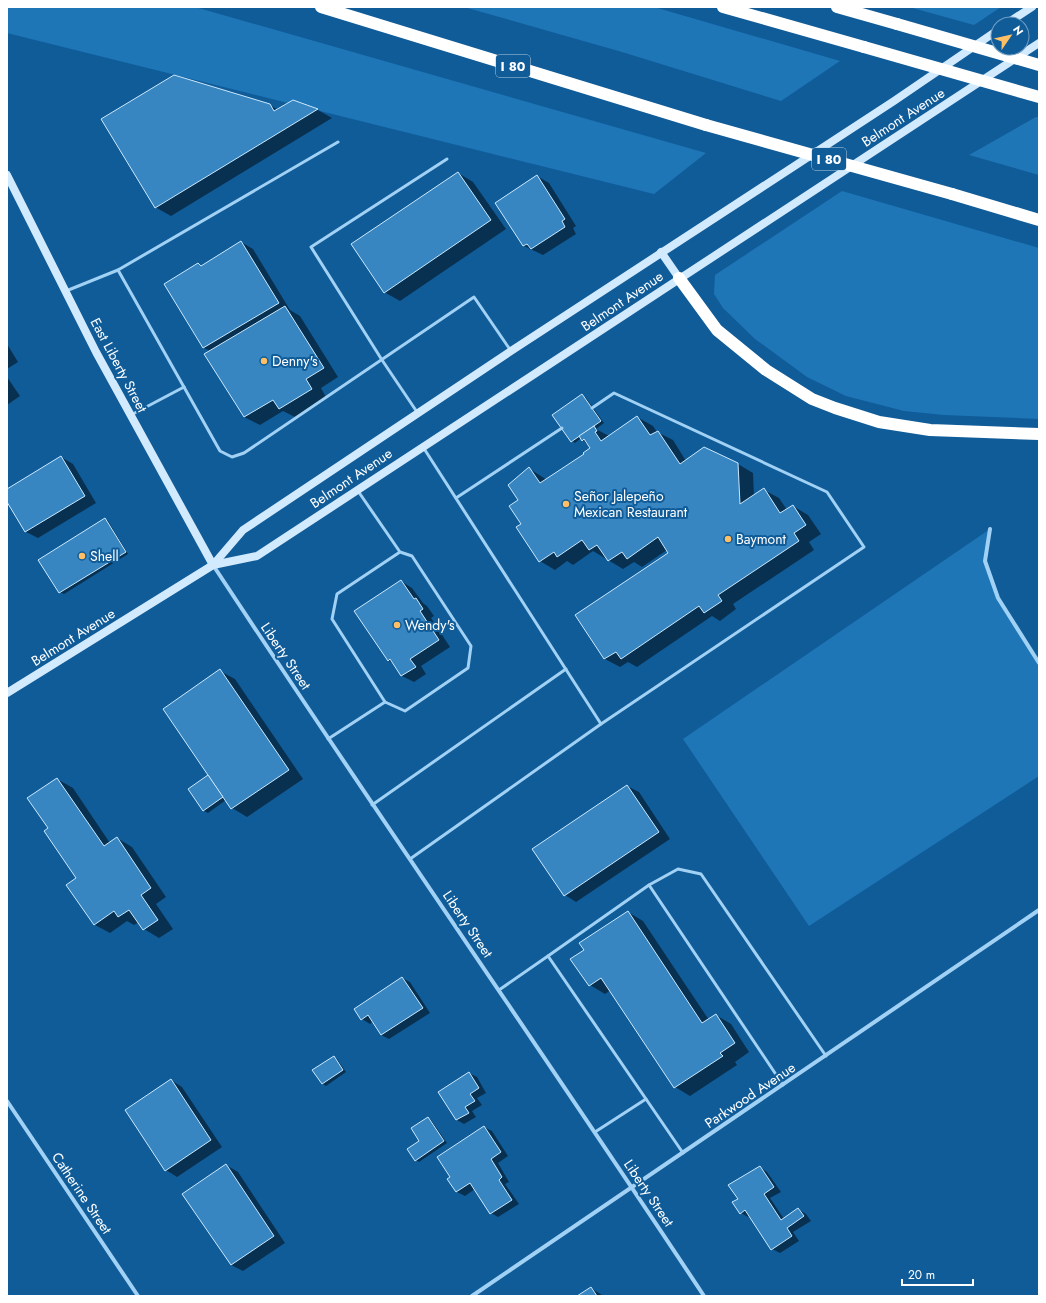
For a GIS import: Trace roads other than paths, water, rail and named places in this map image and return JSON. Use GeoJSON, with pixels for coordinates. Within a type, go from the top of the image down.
{"type":"FeatureCollection","features":[{"type":"Feature","properties":{"kind":"highway","name":"I 80"},"geometry":{"type":"LineString","coordinates":[[321,7],[706,124],[1039,220]]}},
{"type":"Feature","properties":{"kind":"highway"},"geometry":{"type":"LineString","coordinates":[[723,7],[1039,97]]}},
{"type":"Feature","properties":{"kind":"highway"},"geometry":{"type":"LineString","coordinates":[[837,7],[1039,65]]}},
{"type":"Feature","properties":{"kind":"highway"},"geometry":{"type":"LineString","coordinates":[[679,278],[716,330],[766,370],[812,399],[879,422],[930,430],[1039,434]]}},
{"type":"Feature","properties":{"kind":"main road"},"geometry":{"type":"LineString","coordinates":[[1018,16],[1032,7]]}},
{"type":"Feature","properties":{"kind":"main road","name":"Belmont Avenue"},"geometry":{"type":"LineString","coordinates":[[7,694],[213,565],[243,530],[990,35]]}},
{"type":"Feature","properties":{"kind":"main road","name":"Belmont Avenue"},"geometry":{"type":"LineString","coordinates":[[213,565],[257,556],[422,446],[1039,44]]}},
{"type":"Feature","properties":{"kind":"main road","name":"East Liberty Street"},"geometry":{"type":"LineString","coordinates":[[7,176],[130,416],[213,565]]}},
{"type":"Feature","properties":{"kind":"main road"},"geometry":{"type":"LineString","coordinates":[[661,252],[679,278]]}},
{"type":"Feature","properties":{"kind":"street"},"geometry":{"type":"LineString","coordinates":[[990,529],[985,561],[998,598],[1039,663]]}},
{"type":"Feature","properties":{"kind":"street","name":"Liberty Street"},"geometry":{"type":"LineString","coordinates":[[213,565],[372,805],[499,990],[704,1296]]}},
{"type":"Feature","properties":{"kind":"street","name":"Parkwood Avenue"},"geometry":{"type":"LineString","coordinates":[[472,1296],[1039,910]]}},
{"type":"Feature","properties":{"kind":"street","name":"Catherine Street"},"geometry":{"type":"LineString","coordinates":[[7,1101],[138,1296]]}},
{"type":"Feature","properties":{"kind":"lane"},"geometry":{"type":"LineString","coordinates":[[65,291],[118,270],[338,142]]}},
{"type":"Feature","properties":{"kind":"lane"},"geometry":{"type":"LineString","coordinates":[[418,414],[311,247],[447,159]]}},
{"type":"Feature","properties":{"kind":"lane"},"geometry":{"type":"LineString","coordinates":[[118,270],[220,452],[232,457],[244,453],[474,297],[512,351]]}},
{"type":"Feature","properties":{"kind":"lane"},"geometry":{"type":"LineString","coordinates":[[130,416],[184,387]]}},
{"type":"Feature","properties":{"kind":"lane"},"geometry":{"type":"LineString","coordinates":[[410,859],[601,724],[864,547],[827,492],[614,393],[592,408]]}},
{"type":"Feature","properties":{"kind":"lane"},"geometry":{"type":"LineString","coordinates":[[456,498],[562,428]]}},
{"type":"Feature","properties":{"kind":"lane"},"geometry":{"type":"LineString","coordinates":[[422,446],[601,724]]}},
{"type":"Feature","properties":{"kind":"lane"},"geometry":{"type":"LineString","coordinates":[[357,489],[400,552],[412,556],[471,646],[468,668],[405,711],[385,702],[332,619],[338,594],[400,552]]}},
{"type":"Feature","properties":{"kind":"lane"},"geometry":{"type":"LineString","coordinates":[[372,805],[566,669]]}},
{"type":"Feature","properties":{"kind":"lane"},"geometry":{"type":"LineString","coordinates":[[328,739],[385,702]]}},
{"type":"Feature","properties":{"kind":"lane"},"geometry":{"type":"LineString","coordinates":[[499,990],[649,884],[678,869],[701,874],[826,1056]]}},
{"type":"Feature","properties":{"kind":"lane"},"geometry":{"type":"LineString","coordinates":[[649,884],[783,1085]]}},
{"type":"Feature","properties":{"kind":"lane"},"geometry":{"type":"LineString","coordinates":[[548,956],[683,1153]]}},
{"type":"Feature","properties":{"kind":"lane"},"geometry":{"type":"LineString","coordinates":[[595,1132],[646,1099]]}},
{"type":"Feature","properties":{"kind":"place","name":"Denny's"},"geometry":{"type":"Point","coordinates":[264,361]}},
{"type":"Feature","properties":{"kind":"place","name":"Señor Jalepeño Mexican Restaurant"},"geometry":{"type":"Point","coordinates":[566,504]}},
{"type":"Feature","properties":{"kind":"place","name":"Baymont"},"geometry":{"type":"Point","coordinates":[728,539]}},
{"type":"Feature","properties":{"kind":"place","name":"Shell"},"geometry":{"type":"Point","coordinates":[82,556]}},
{"type":"Feature","properties":{"kind":"place","name":"Wendy's"},"geometry":{"type":"Point","coordinates":[397,625]}}]}
